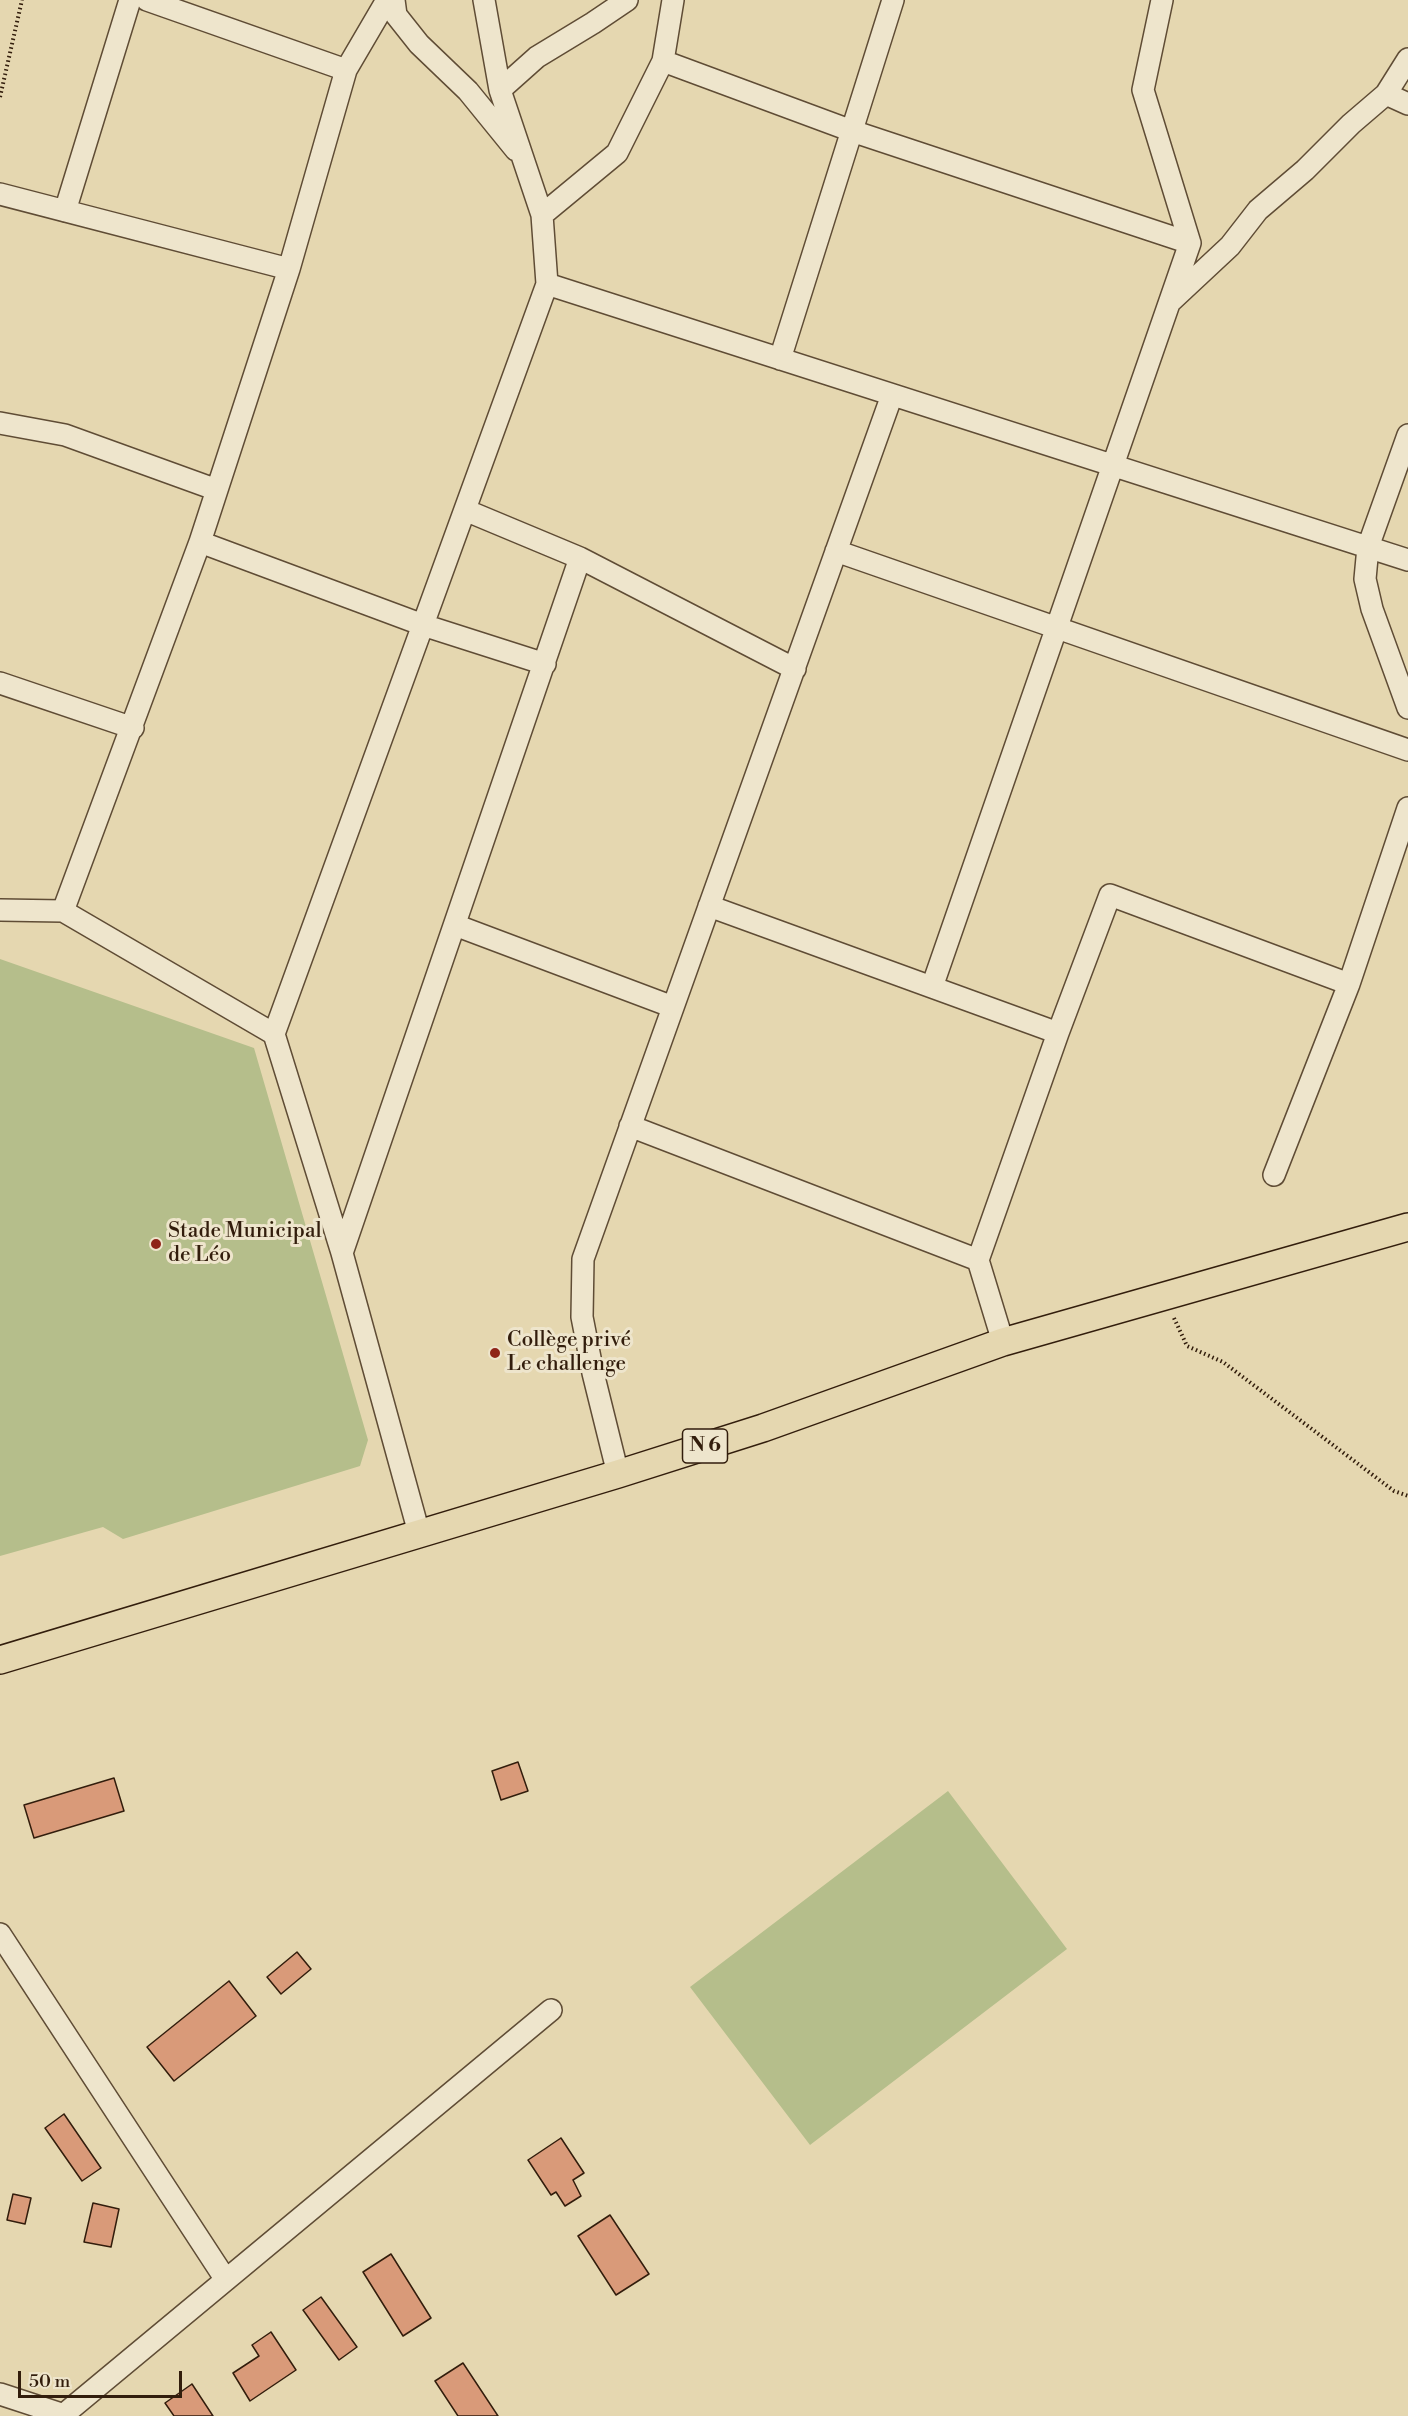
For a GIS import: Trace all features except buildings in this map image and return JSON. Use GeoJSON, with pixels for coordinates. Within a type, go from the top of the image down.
{"type":"FeatureCollection","features":[{"type":"Feature","properties":{"kind":"main road","name":"N 6"},"geometry":{"type":"LineString","coordinates":[[0,1660],[618,1474],[763,1428],[1003,1342],[1408,1227]]}},
{"type":"Feature","properties":{"kind":"street"},"geometry":{"type":"LineString","coordinates":[[65,211],[130,0]]}},
{"type":"Feature","properties":{"kind":"street"},"geometry":{"type":"LineString","coordinates":[[147,0],[346,70]]}},
{"type":"Feature","properties":{"kind":"street"},"geometry":{"type":"LineString","coordinates":[[63,911],[133,728],[200,542],[289,269],[346,70],[387,0]]}},
{"type":"Feature","properties":{"kind":"street"},"geometry":{"type":"LineString","coordinates":[[394,0],[396,15],[420,44],[468,91],[526,162]]}},
{"type":"Feature","properties":{"kind":"street"},"geometry":{"type":"LineString","coordinates":[[419,1533],[342,1253],[274,1034],[547,284],[542,215],[500,90],[484,0]]}},
{"type":"Feature","properties":{"kind":"street"},"geometry":{"type":"LineString","coordinates":[[500,90],[537,57],[627,0]]}},
{"type":"Feature","properties":{"kind":"street"},"geometry":{"type":"LineString","coordinates":[[542,215],[617,153],[663,61],[673,0]]}},
{"type":"Feature","properties":{"kind":"street"},"geometry":{"type":"LineString","coordinates":[[780,359],[892,0]]}},
{"type":"Feature","properties":{"kind":"street"},"geometry":{"type":"LineString","coordinates":[[932,987],[1055,626],[1190,243],[1143,90],[1162,0]]}},
{"type":"Feature","properties":{"kind":"street"},"geometry":{"type":"LineString","coordinates":[[1168,304],[1230,246],[1258,210],[1305,170],[1351,124],[1386,94],[1408,59]]}},
{"type":"Feature","properties":{"kind":"street"},"geometry":{"type":"LineString","coordinates":[[663,61],[852,131],[1190,243]]}},
{"type":"Feature","properties":{"kind":"street"},"geometry":{"type":"LineString","coordinates":[[1386,94],[1408,104]]}},
{"type":"Feature","properties":{"kind":"street"},"geometry":{"type":"LineString","coordinates":[[0,194],[289,269]]}},
{"type":"Feature","properties":{"kind":"street"},"geometry":{"type":"LineString","coordinates":[[547,284],[1408,560]]}},
{"type":"Feature","properties":{"kind":"street"},"geometry":{"type":"LineString","coordinates":[[618,1474],[582,1317],[583,1259],[892,395]]}},
{"type":"Feature","properties":{"kind":"street"},"geometry":{"type":"LineString","coordinates":[[0,423],[65,435],[216,490]]}},
{"type":"Feature","properties":{"kind":"street"},"geometry":{"type":"LineString","coordinates":[[1408,435],[1368,547],[1365,579],[1372,609],[1408,708]]}},
{"type":"Feature","properties":{"kind":"street"},"geometry":{"type":"LineString","coordinates":[[465,510],[580,558],[795,669]]}},
{"type":"Feature","properties":{"kind":"street"},"geometry":{"type":"LineString","coordinates":[[200,542],[423,625],[545,664]]}},
{"type":"Feature","properties":{"kind":"street"},"geometry":{"type":"LineString","coordinates":[[836,552],[1408,750]]}},
{"type":"Feature","properties":{"kind":"street"},"geometry":{"type":"LineString","coordinates":[[342,1253],[580,558]]}},
{"type":"Feature","properties":{"kind":"street"},"geometry":{"type":"LineString","coordinates":[[0,683],[133,728]]}},
{"type":"Feature","properties":{"kind":"street"},"geometry":{"type":"LineString","coordinates":[[1274,1175],[1349,984],[1408,808]]}},
{"type":"Feature","properties":{"kind":"street"},"geometry":{"type":"LineString","coordinates":[[1003,1342],[978,1260],[1110,894],[1349,984]]}},
{"type":"Feature","properties":{"kind":"street"},"geometry":{"type":"LineString","coordinates":[[709,906],[1058,1033]]}},
{"type":"Feature","properties":{"kind":"street"},"geometry":{"type":"LineString","coordinates":[[0,910],[63,911],[274,1034]]}},
{"type":"Feature","properties":{"kind":"street"},"geometry":{"type":"LineString","coordinates":[[455,925],[673,1007]]}},
{"type":"Feature","properties":{"kind":"street"},"geometry":{"type":"LineString","coordinates":[[630,1126],[978,1260]]}},
{"type":"Feature","properties":{"kind":"street"},"geometry":{"type":"LineString","coordinates":[[0,1934],[226,2280]]}},
{"type":"Feature","properties":{"kind":"street"},"geometry":{"type":"LineString","coordinates":[[0,2394],[63,2415],[551,2010]]}},
{"type":"Feature","properties":{"kind":"path"},"geometry":{"type":"LineString","coordinates":[[0,97],[22,0]]}},
{"type":"Feature","properties":{"kind":"path"},"geometry":{"type":"LineString","coordinates":[[1163,1296],[1187,1346],[1223,1362],[1394,1491],[1408,1496]]}},
{"type":"Feature","properties":{"kind":"green space","name":"Stade Municipal de Léo"},"geometry":{"type":"Polygon","coordinates":[[[0,959],[254,1048],[368,1440],[360,1466],[123,1539],[103,1527],[0,1556],[0,959]]]}},
{"type":"Feature","properties":{"kind":"green space"},"geometry":{"type":"Polygon","coordinates":[[[948,1791],[1067,1949],[810,2145],[690,1987],[948,1791]]]}},
{"type":"Feature","properties":{"kind":"place","name":"Stade Municipal de Léo"},"geometry":{"type":"Point","coordinates":[156,1244]}},
{"type":"Feature","properties":{"kind":"place","name":"Collège privé Le challenge"},"geometry":{"type":"Point","coordinates":[495,1353]}}]}
